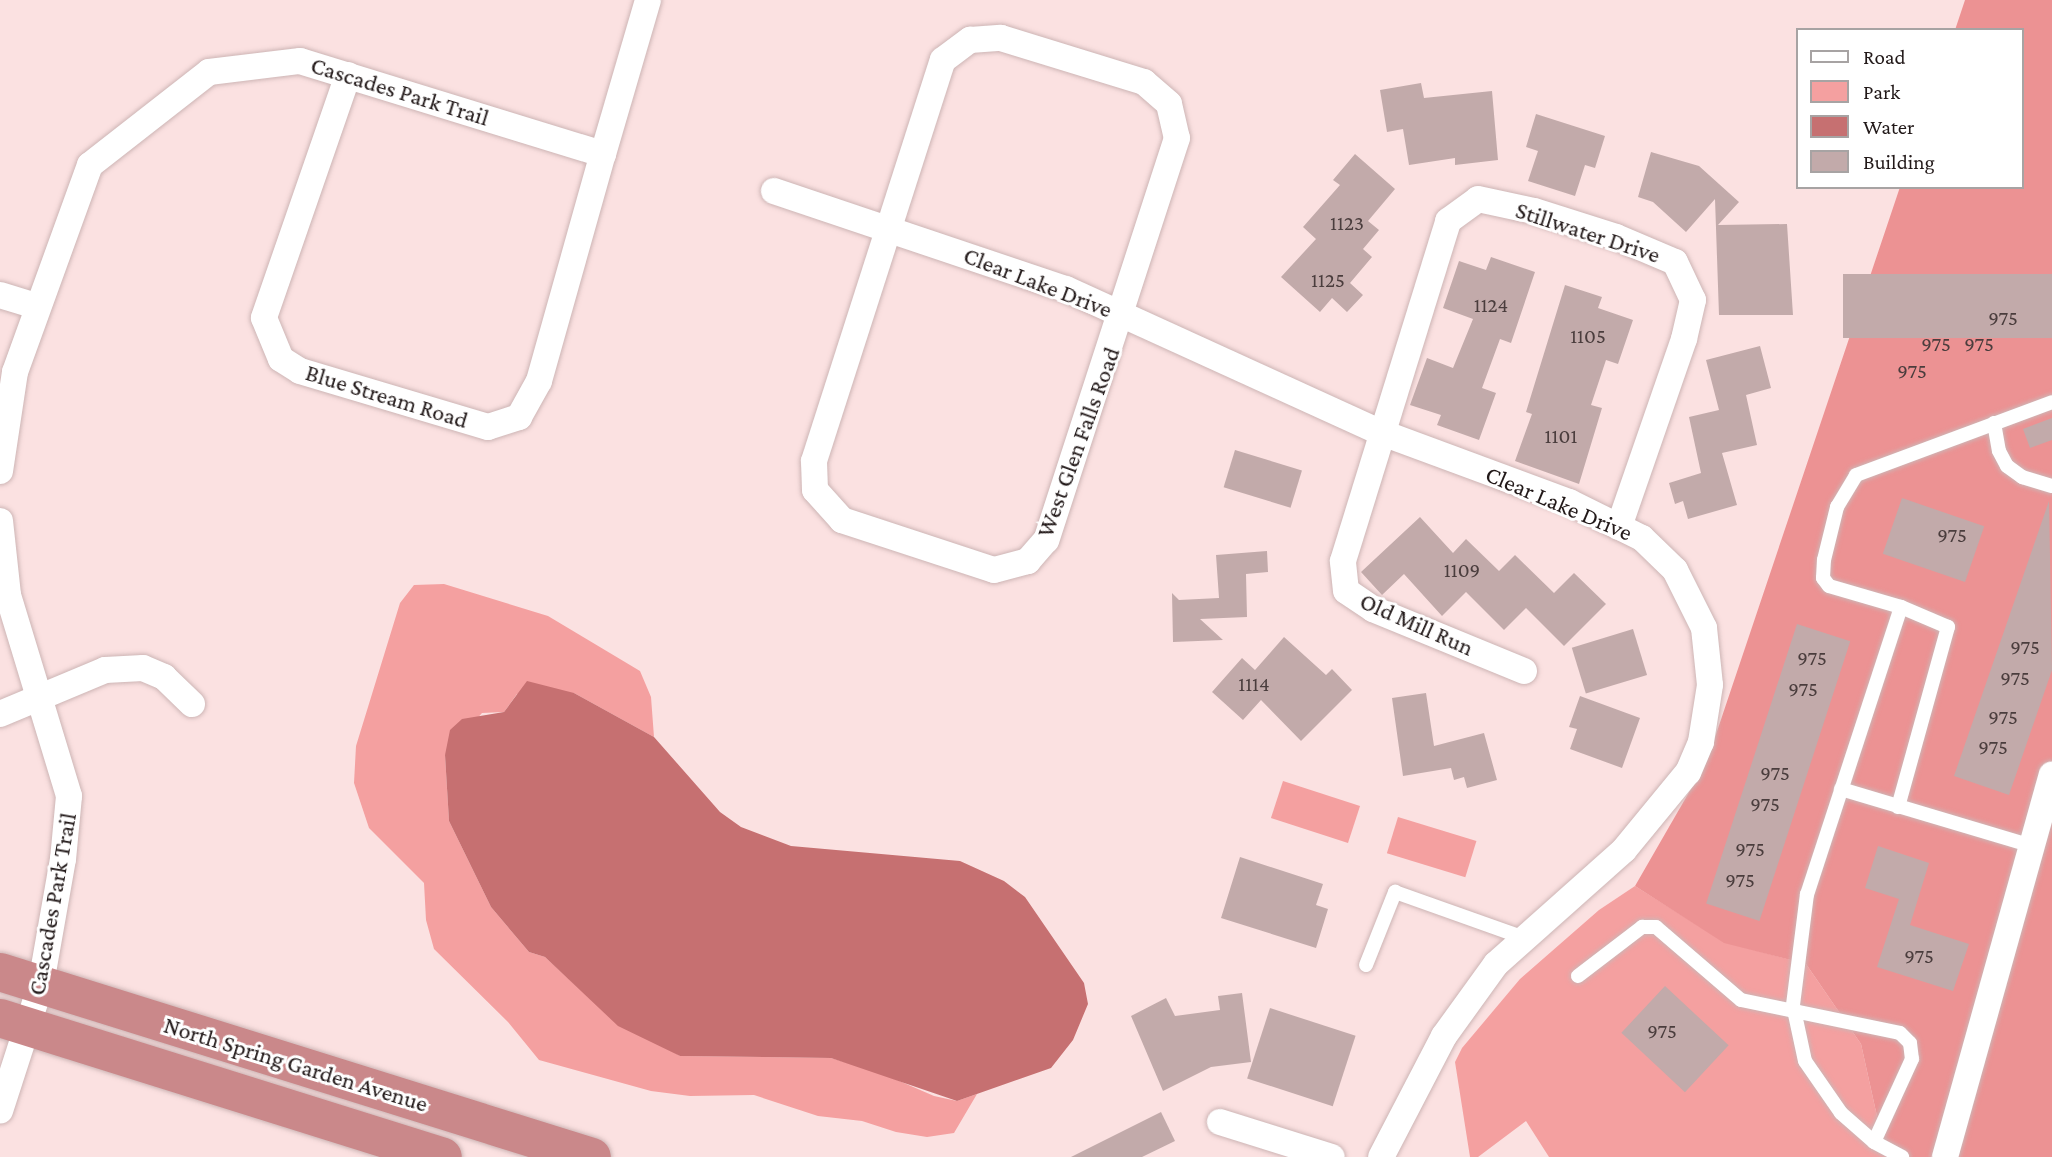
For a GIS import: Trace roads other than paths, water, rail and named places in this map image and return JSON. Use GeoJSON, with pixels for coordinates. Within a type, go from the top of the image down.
{"type":"FeatureCollection","features":[{"type":"Feature","properties":{"kind":"highway","name":"North Spring Garden Avenue"},"geometry":{"type":"LineString","coordinates":[[0,972],[592,1157]]}},
{"type":"Feature","properties":{"kind":"highway","name":"North Spring Garden Avenue"},"geometry":{"type":"LineString","coordinates":[[14,1023],[443,1157]]}},
{"type":"Feature","properties":{"kind":"street"},"geometry":{"type":"LineString","coordinates":[[603,154],[648,0]]}},
{"type":"Feature","properties":{"kind":"street","name":"West Glen Falls Road"},"geometry":{"type":"LineString","coordinates":[[1001,38],[1144,82],[1169,104],[1177,138],[1123,314],[1046,540],[1028,561],[994,570],[842,520],[816,490],[814,460],[943,60],[970,40],[1001,38]]}},
{"type":"Feature","properties":{"kind":"street","name":"Cascades Park Trail"},"geometry":{"type":"LineString","coordinates":[[0,471],[15,372],[36,306],[90,165],[209,72],[300,61],[603,154]]}},
{"type":"Feature","properties":{"kind":"street","name":"Blue Stream Road"},"geometry":{"type":"LineString","coordinates":[[348,75],[264,318],[281,359],[300,372],[488,427],[519,416],[539,381],[603,154]]}},
{"type":"Feature","properties":{"kind":"street","name":"Clear Lake Drive"},"geometry":{"type":"LineString","coordinates":[[774,191],[1066,289],[1380,432],[1570,502],[1642,538],[1675,570],[1704,628],[1710,685],[1700,742],[1688,772],[1624,850],[1496,964],[1444,1036],[1381,1157]]}},
{"type":"Feature","properties":{"kind":"street","name":"Stillwater Drive"},"geometry":{"type":"LineString","coordinates":[[1380,432],[1448,221],[1478,199],[1534,211],[1616,237],[1675,262],[1693,300],[1684,339],[1619,527]]}},
{"type":"Feature","properties":{"kind":"street"},"geometry":{"type":"LineString","coordinates":[[0,295],[36,306]]}},
{"type":"Feature","properties":{"kind":"street","name":"Old Mill Run"},"geometry":{"type":"LineString","coordinates":[[1380,432],[1343,561],[1346,591],[1373,609],[1524,671]]}},
{"type":"Feature","properties":{"kind":"street","name":"Cascades Park Trail"},"geometry":{"type":"LineString","coordinates":[[0,521],[8,595],[42,699],[69,796],[41,985],[14,1023],[0,1111]]}},
{"type":"Feature","properties":{"kind":"street"},"geometry":{"type":"LineString","coordinates":[[0,715],[105,670],[143,668],[164,677],[192,704]]}},
{"type":"Feature","properties":{"kind":"street"},"geometry":{"type":"LineString","coordinates":[[1945,1157],[2052,775]]}},
{"type":"Feature","properties":{"kind":"street"},"geometry":{"type":"LineString","coordinates":[[1220,1122],[1332,1157]]}},
{"type":"Feature","properties":{"kind":"lane"},"geometry":{"type":"LineString","coordinates":[[1898,807],[1948,627],[1901,607],[1829,586],[1823,578],[1838,507],[1856,475],[2052,402]]}},
{"type":"Feature","properties":{"kind":"lane"},"geometry":{"type":"LineString","coordinates":[[1994,423],[1999,451],[2007,466],[2022,477],[2052,486]]}},
{"type":"Feature","properties":{"kind":"lane"},"geometry":{"type":"LineString","coordinates":[[1901,607],[1807,894],[1795,1013],[1805,1061],[1841,1113],[1874,1142],[1902,1157]]}},
{"type":"Feature","properties":{"kind":"lane"},"geometry":{"type":"LineString","coordinates":[[1842,789],[2032,846]]}},
{"type":"Feature","properties":{"kind":"lane"},"geometry":{"type":"LineString","coordinates":[[1366,965],[1395,892],[1524,938]]}},
{"type":"Feature","properties":{"kind":"lane"},"geometry":{"type":"LineString","coordinates":[[1578,976],[1642,927],[1656,927],[1741,1000],[1900,1033],[1910,1043],[1912,1059],[1874,1142]]}},
{"type":"Feature","properties":{"kind":"water"},"geometry":{"type":"Polygon","coordinates":[[[527,681],[574,693],[654,737],[720,812],[741,827],[791,846],[960,861],[1004,881],[1025,897],[1084,983],[1088,1004],[1073,1040],[1051,1068],[957,1101],[831,1058],[680,1056],[618,1026],[545,957],[529,952],[491,907],[449,821],[445,755],[450,730],[462,719],[504,712],[527,681]]]}}]}
